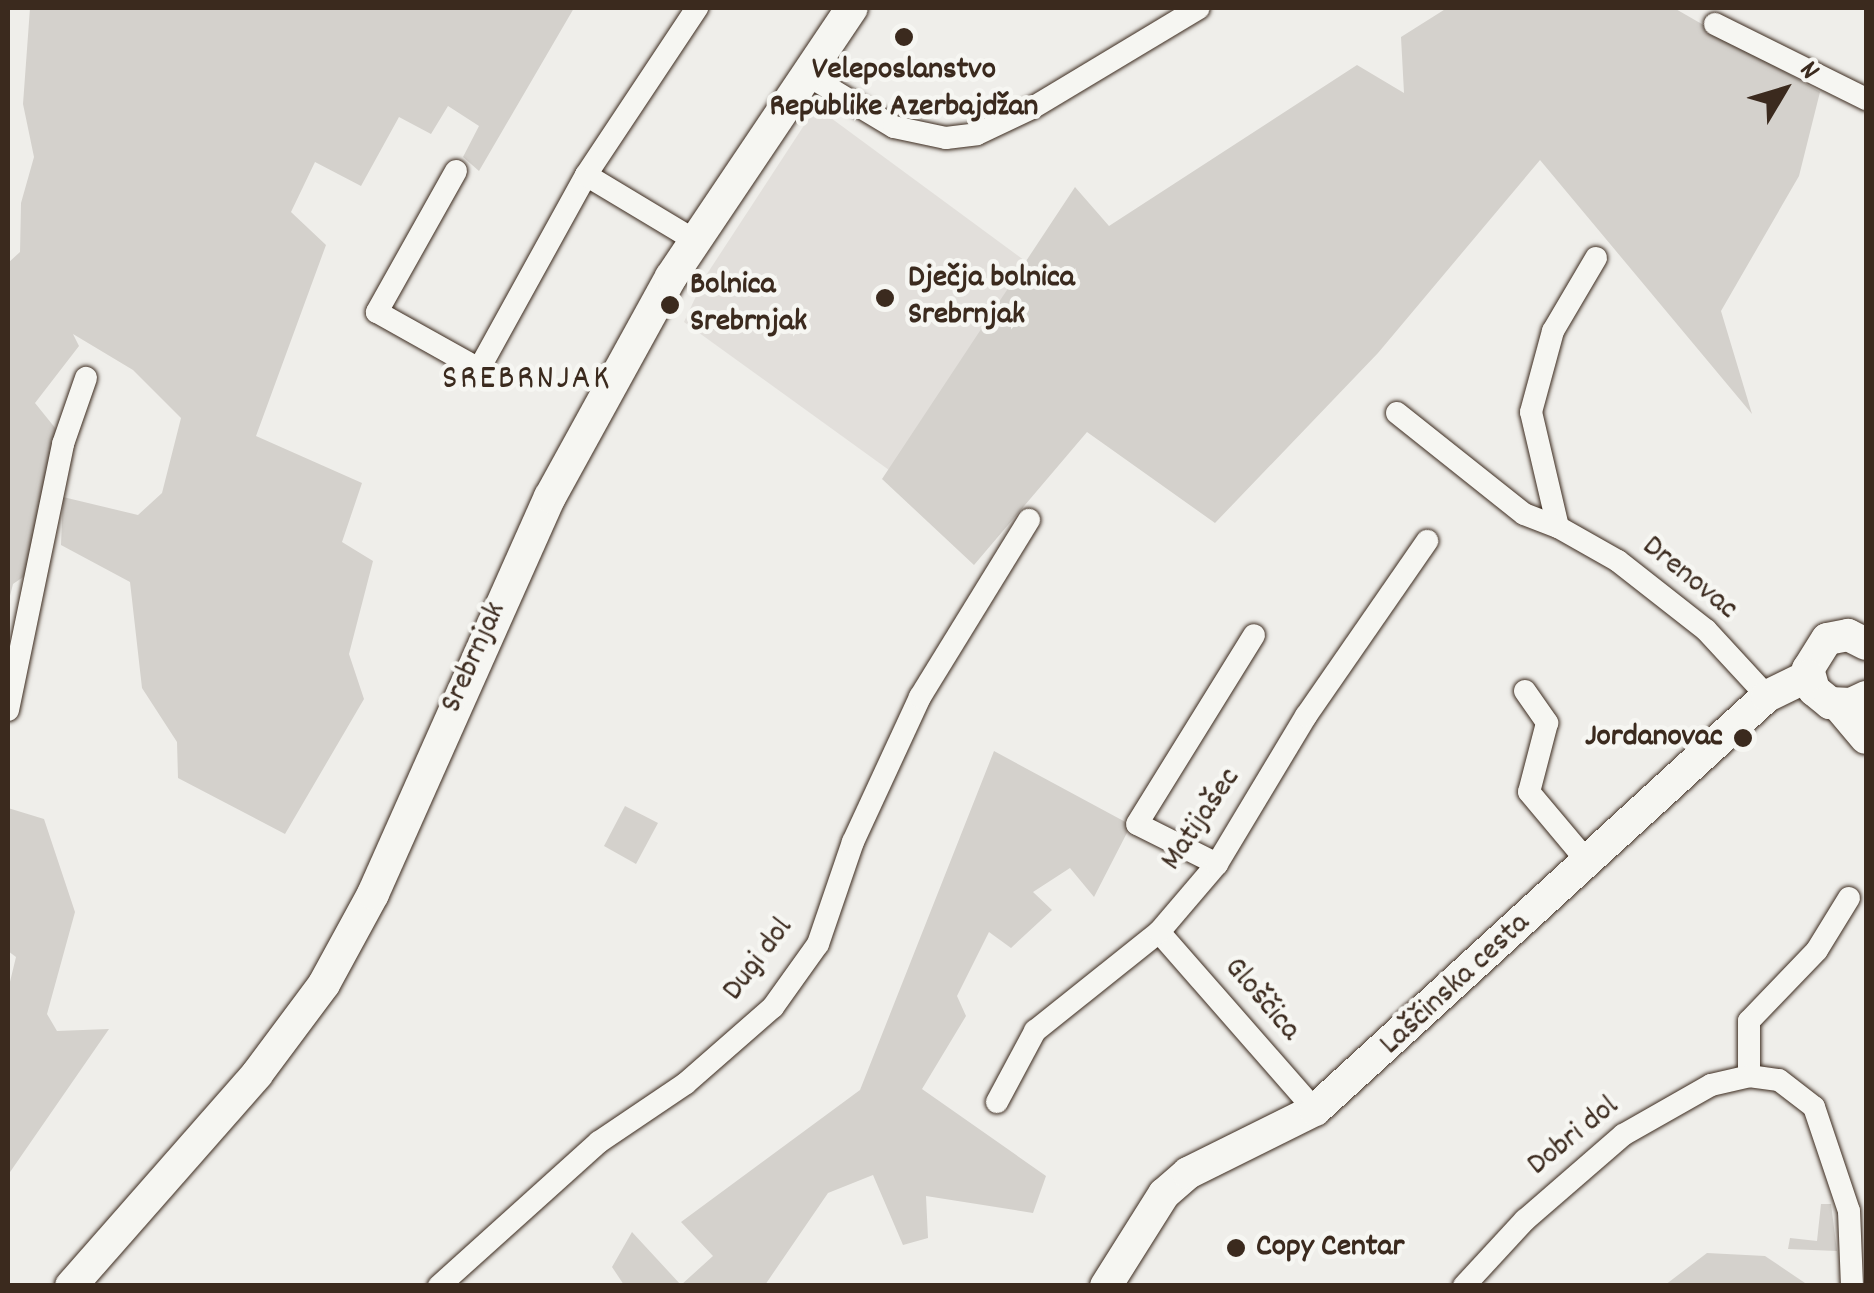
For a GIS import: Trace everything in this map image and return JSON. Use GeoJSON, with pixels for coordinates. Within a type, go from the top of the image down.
{"type":"FeatureCollection","features":[{"type":"Feature","properties":{"kind":"main road","name":"Srebrnjak"},"geometry":{"type":"LineString","coordinates":[[71,1286],[257,1074],[341,955],[527,544],[694,240],[804,73],[852,8]]}},
{"type":"Feature","properties":{"kind":"main road"},"geometry":{"type":"LineString","coordinates":[[1858,632],[1813,652],[1808,676],[1820,697],[1852,701],[1866,738]]}},
{"type":"Feature","properties":{"kind":"main road","name":"Laščinska cesta"},"geometry":{"type":"LineString","coordinates":[[1106,1286],[1135,1232],[1188,1173],[1315,1110],[1768,696],[1808,676]]}},
{"type":"Feature","properties":{"kind":"street"},"geometry":{"type":"LineString","coordinates":[[456,171],[377,312],[479,369],[586,175],[697,8]]}},
{"type":"Feature","properties":{"kind":"street"},"geometry":{"type":"LineString","coordinates":[[804,73],[894,127],[946,138],[977,134],[1200,8]]}},
{"type":"Feature","properties":{"kind":"street"},"geometry":{"type":"LineString","coordinates":[[1715,24],[1866,99]]}},
{"type":"Feature","properties":{"kind":"street"},"geometry":{"type":"LineString","coordinates":[[586,175],[694,240]]}},
{"type":"Feature","properties":{"kind":"street"},"geometry":{"type":"LineString","coordinates":[[1558,527],[1531,412],[1553,331],[1596,258]]}},
{"type":"Feature","properties":{"kind":"street"},"geometry":{"type":"LineString","coordinates":[[8,710],[63,444],[86,378]]}},
{"type":"Feature","properties":{"kind":"street","name":"Drenovac"},"geometry":{"type":"LineString","coordinates":[[1397,413],[1524,514],[1558,527],[1618,561],[1706,630],[1768,696]]}},
{"type":"Feature","properties":{"kind":"street","name":"Dugi dol"},"geometry":{"type":"LineString","coordinates":[[439,1286],[599,1142],[685,1084],[773,1007],[818,944],[853,842],[920,698],[1029,520]]}},
{"type":"Feature","properties":{"kind":"street","name":"Matijašec"},"geometry":{"type":"LineString","coordinates":[[998,1102],[1035,1031],[1159,932],[1217,864],[1306,716],[1427,542]]}},
{"type":"Feature","properties":{"kind":"street"},"geometry":{"type":"LineString","coordinates":[[1217,864],[1137,824],[1254,635]]}},
{"type":"Feature","properties":{"kind":"street"},"geometry":{"type":"LineString","coordinates":[[1525,691],[1547,722],[1531,767],[1530,792],[1587,861]]}},
{"type":"Feature","properties":{"kind":"street"},"geometry":{"type":"LineString","coordinates":[[1850,898],[1817,950],[1749,1020],[1749,1076],[1779,1080],[1814,1107],[1849,1211],[1852,1286]]}},
{"type":"Feature","properties":{"kind":"street","name":"Gloščica"},"geometry":{"type":"LineString","coordinates":[[1159,932],[1315,1110]]}},
{"type":"Feature","properties":{"kind":"street","name":"Dobri dol"},"geometry":{"type":"LineString","coordinates":[[1464,1286],[1524,1220],[1623,1135],[1695,1092],[1749,1076]]}},
{"type":"Feature","properties":{"kind":"shaded area"},"geometry":{"type":"Polygon","coordinates":[[[30,8],[574,8],[479,171],[463,157],[479,126],[448,106],[431,134],[399,117],[361,186],[315,162],[291,212],[326,245],[256,436],[362,483],[342,542],[373,561],[349,654],[364,699],[285,834],[178,778],[177,742],[142,688],[130,582],[61,545],[63,497],[138,515],[162,493],[181,418],[133,370],[73,334],[79,346],[35,403],[56,429],[26,575],[13,584],[8,604],[8,263],[20,252],[21,203],[34,157],[23,104],[30,8]]]}},
{"type":"Feature","properties":{"kind":"shaded area"},"geometry":{"type":"Polygon","coordinates":[[[1447,8],[1674,8],[1820,92],[1799,176],[1721,311],[1752,414],[1540,160],[1378,353],[1215,523],[1087,432],[974,565],[882,479],[1075,187],[1109,226],[1357,65],[1404,93],[1401,37],[1447,8]]]}},
{"type":"Feature","properties":{"kind":"shaded area","name":"Dječja bolnica Srebrnjak"},"geometry":{"type":"Polygon","coordinates":[[[816,107],[1104,319],[972,530],[684,322],[705,277],[816,107]]]}},
{"type":"Feature","properties":{"kind":"shaded area"},"geometry":{"type":"Polygon","coordinates":[[[994,751],[1131,825],[1094,897],[1070,868],[1033,892],[1052,910],[1011,948],[989,932],[957,996],[966,1016],[922,1089],[1046,1176],[1033,1213],[926,1196],[928,1238],[903,1245],[873,1175],[828,1193],[765,1285],[681,1285],[713,1256],[681,1222],[860,1090],[994,751]]]}},
{"type":"Feature","properties":{"kind":"shaded area"},"geometry":{"type":"Polygon","coordinates":[[[625,806],[658,823],[636,864],[604,846],[625,806]]]}},
{"type":"Feature","properties":{"kind":"shaded area"},"geometry":{"type":"Polygon","coordinates":[[[8,808],[44,819],[75,912],[47,1014],[57,1031],[109,1029],[8,1175],[8,990],[16,957],[8,951],[8,808]]]}},
{"type":"Feature","properties":{"kind":"shaded area"},"geometry":{"type":"Polygon","coordinates":[[[1821,1204],[1831,1204],[1837,1251],[1788,1249],[1790,1238],[1817,1241],[1821,1204]]]}},
{"type":"Feature","properties":{"kind":"shaded area"},"geometry":{"type":"Polygon","coordinates":[[[632,1232],[681,1285],[624,1285],[612,1267],[632,1232]]]}},
{"type":"Feature","properties":{"kind":"shaded area"},"geometry":{"type":"Polygon","coordinates":[[[1707,1253],[1765,1256],[1808,1285],[1665,1285],[1707,1253]]]}},
{"type":"Feature","properties":{"kind":"place","name":"Veleposlanstvo Republike Azerbajdžan"},"geometry":{"type":"Point","coordinates":[904,37]}},
{"type":"Feature","properties":{"kind":"place","name":"Dječja bolnica Srebrnjak"},"geometry":{"type":"Point","coordinates":[885,298]}},
{"type":"Feature","properties":{"kind":"place","name":"Bolnica Srebrnjak"},"geometry":{"type":"Point","coordinates":[670,305]}},
{"type":"Feature","properties":{"kind":"place","name":"Jordanovac"},"geometry":{"type":"Point","coordinates":[1743,738]}},
{"type":"Feature","properties":{"kind":"place","name":"Copy Centar"},"geometry":{"type":"Point","coordinates":[1236,1248]}},
{"type":"Feature","properties":{"kind":"district","name":"SREBRNJAK"},"geometry":{"type":"Point","coordinates":[527,380]}}]}
